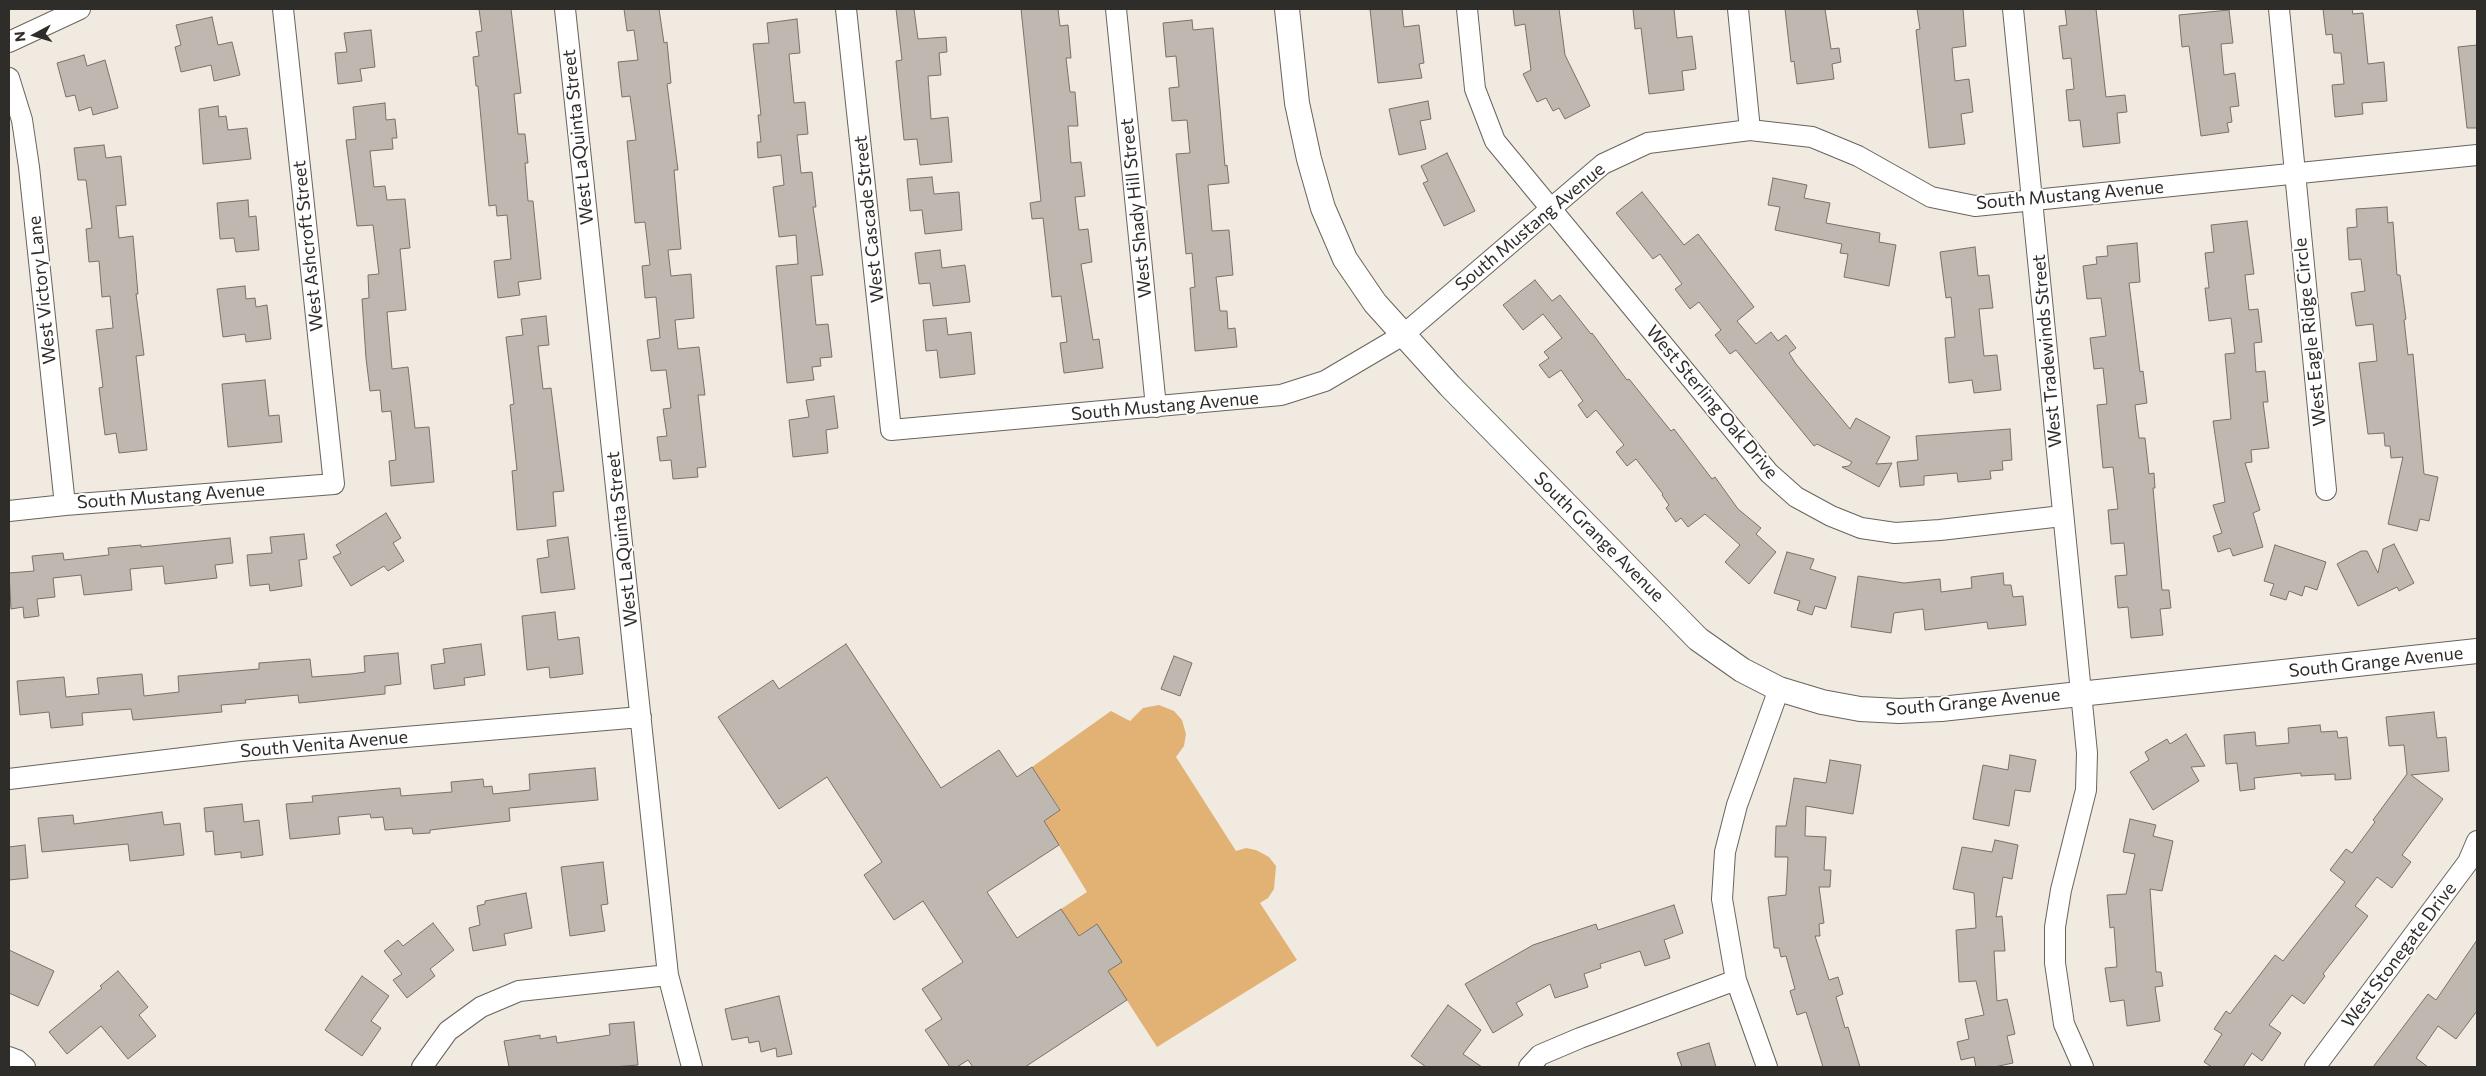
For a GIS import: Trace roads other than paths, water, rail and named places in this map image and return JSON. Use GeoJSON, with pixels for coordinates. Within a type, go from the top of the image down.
{"type":"FeatureCollection","features":[{"type":"Feature","properties":{"kind":"street"},"geometry":{"type":"LineString","coordinates":[[9,42],[80,9]]}},
{"type":"Feature","properties":{"kind":"street","name":"West Ashcroft Street"},"geometry":{"type":"LineString","coordinates":[[282,9],[334,484]]}},
{"type":"Feature","properties":{"kind":"street","name":"West LaQuinta Street"},"geometry":{"type":"LineString","coordinates":[[565,9],[668,975],[692,1067]]}},
{"type":"Feature","properties":{"kind":"street","name":"West Cascade Street"},"geometry":{"type":"LineString","coordinates":[[846,9],[892,430]]}},
{"type":"Feature","properties":{"kind":"street","name":"West Shady Hill Street"},"geometry":{"type":"LineString","coordinates":[[1116,9],[1156,406]]}},
{"type":"Feature","properties":{"kind":"street","name":"South Grange Avenue"},"geometry":{"type":"LineString","coordinates":[[1287,9],[1297,102],[1309,159],[1323,208],[1345,259],[1375,304],[1456,392],[1698,638],[1742,670],[1779,689],[1822,702],[1860,709],[1899,711],[2477,652]]}},
{"type":"Feature","properties":{"kind":"street","name":"West Sterling Oak Drive"},"geometry":{"type":"LineString","coordinates":[[1467,9],[1475,89],[1495,141],[1769,473],[1796,496],[1831,516],[1861,528],[1895,533],[1940,530],[2062,516]]}},
{"type":"Feature","properties":{"kind":"street"},"geometry":{"type":"LineString","coordinates":[[1738,9],[1750,130]]}},
{"type":"Feature","properties":{"kind":"street","name":"West Tradewinds Street"},"geometry":{"type":"LineString","coordinates":[[2013,9],[2087,753],[2086,790],[2061,890],[2055,927],[2055,954],[2064,1024],[2083,1067]]}},
{"type":"Feature","properties":{"kind":"street","name":"West Eagle Ridge Circle"},"geometry":{"type":"LineString","coordinates":[[2279,9],[2326,490]]}},
{"type":"Feature","properties":{"kind":"street","name":"West Victory Lane"},"geometry":{"type":"LineString","coordinates":[[9,78],[22,120],[29,167],[65,505]]}},
{"type":"Feature","properties":{"kind":"street","name":"South Mustang Avenue"},"geometry":{"type":"LineString","coordinates":[[892,430],[1280,395],[1325,381],[1403,334],[1603,164],[1648,142],[1750,130],[1812,137],[1858,156],[1931,197],[1975,206],[2477,155]]}},
{"type":"Feature","properties":{"kind":"street","name":"South Mustang Avenue"},"geometry":{"type":"LineString","coordinates":[[9,511],[334,484]]}},
{"type":"Feature","properties":{"kind":"street"},"geometry":{"type":"LineString","coordinates":[[1767,1067],[1736,980],[1722,900],[1725,852],[1737,805],[1779,689]]}},
{"type":"Feature","properties":{"kind":"street","name":"South Venita Avenue"},"geometry":{"type":"LineString","coordinates":[[9,779],[242,751],[641,717]]}},
{"type":"Feature","properties":{"kind":"street","name":"West Stonegate Drive"},"geometry":{"type":"LineString","coordinates":[[2315,1067],[2468,862],[2477,840]]}},
{"type":"Feature","properties":{"kind":"street"},"geometry":{"type":"LineString","coordinates":[[422,1067],[448,1031],[481,1007],[519,991],[668,975]]}},
{"type":"Feature","properties":{"kind":"street"},"geometry":{"type":"LineString","coordinates":[[1529,1067],[1540,1055],[1580,1038],[1736,980]]}},
{"type":"Feature","properties":{"kind":"street"},"geometry":{"type":"LineString","coordinates":[[9,1057],[17,1060],[25,1067]]}}]}
